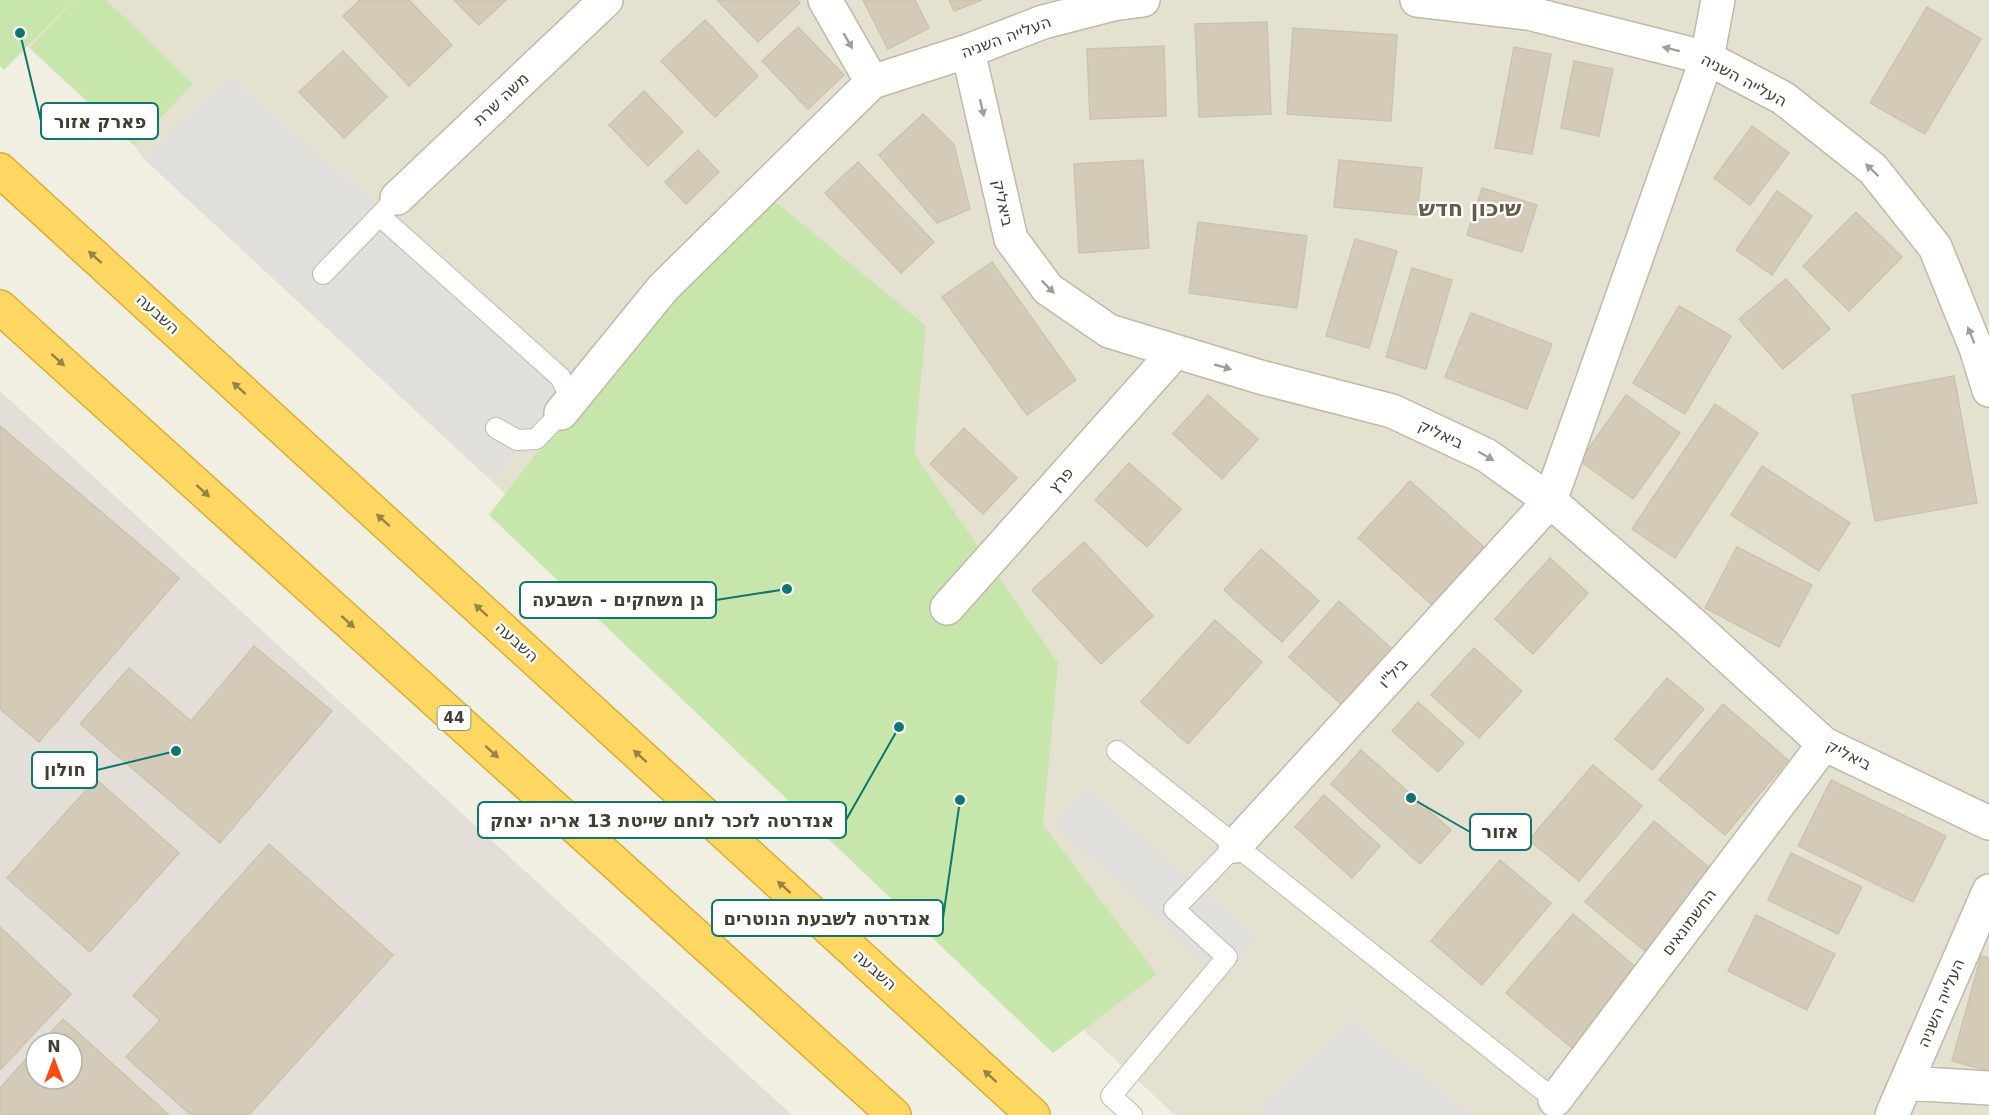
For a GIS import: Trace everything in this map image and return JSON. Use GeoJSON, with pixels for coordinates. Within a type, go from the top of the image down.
{"type":"FeatureCollection","features":[{"type":"Feature","properties":{"kind":"highway","name":"השבעה"},"geometry":{"type":"LineString","coordinates":[[0,170],[1033,1115]]}},
{"type":"Feature","properties":{"kind":"highway","name":"44"},"geometry":{"type":"LineString","coordinates":[[0,308],[894,1115]]}},
{"type":"Feature","properties":{"kind":"street","name":"משה שרת"},"geometry":{"type":"LineString","coordinates":[[388,207],[606,0]]}},
{"type":"Feature","properties":{"kind":"street"},"geometry":{"type":"LineString","coordinates":[[561,412],[663,288],[872,82],[825,0]]}},
{"type":"Feature","properties":{"kind":"street","name":"העלייה השניה"},"geometry":{"type":"LineString","coordinates":[[872,82],[968,51],[1043,22],[1113,4],[1143,0]]}},
{"type":"Feature","properties":{"kind":"street","name":"העלייה השניה"},"geometry":{"type":"LineString","coordinates":[[1417,0],[1528,14],[1707,58],[1783,99],[1873,169],[1935,247],[1976,348],[1989,390]]}},
{"type":"Feature","properties":{"kind":"street"},"geometry":{"type":"LineString","coordinates":[[1550,501],[1707,58],[1718,0]]}},
{"type":"Feature","properties":{"kind":"street","name":"ביאליק"},"geometry":{"type":"LineString","coordinates":[[968,51],[1011,239],[1048,289],[1109,331],[1174,353],[1392,411],[1486,455],[1550,501],[1688,620],[1824,744],[1989,823]]}},
{"type":"Feature","properties":{"kind":"street","name":"פרץ"},"geometry":{"type":"LineString","coordinates":[[947,608],[1174,353]]}},
{"type":"Feature","properties":{"kind":"street","name":"ביל\"ו"},"geometry":{"type":"LineString","coordinates":[[1235,846],[1550,501]]}},
{"type":"Feature","properties":{"kind":"street","name":"החשמונאים"},"geometry":{"type":"LineString","coordinates":[[1555,1100],[1824,744]]}},
{"type":"Feature","properties":{"kind":"street","name":"העלייה השניה"},"geometry":{"type":"LineString","coordinates":[[1892,1115],[1989,891]]}},
{"type":"Feature","properties":{"kind":"street"},"geometry":{"type":"LineString","coordinates":[[1906,1083],[1989,1088]]}},
{"type":"Feature","properties":{"kind":"lane"},"geometry":{"type":"LineString","coordinates":[[323,274],[388,207],[560,377],[568,392],[561,412],[536,439],[517,440],[496,428]]}},
{"type":"Feature","properties":{"kind":"lane"},"geometry":{"type":"LineString","coordinates":[[1118,751],[1555,1100]]}},
{"type":"Feature","properties":{"kind":"lane"},"geometry":{"type":"LineString","coordinates":[[1132,1115],[1111,1096],[1227,957],[1174,909],[1235,846]]}},
{"type":"Feature","properties":{"kind":"shaded area"},"geometry":{"type":"Polygon","coordinates":[[[0,0],[1989,0],[1989,1115],[1175,1115],[143,158],[134,145],[0,21],[0,0]]]}},
{"type":"Feature","properties":{"kind":"shaded area"},"geometry":{"type":"Polygon","coordinates":[[[230,78],[577,374],[493,481],[143,158],[230,78]]]}},
{"type":"Feature","properties":{"kind":"shaded area"},"geometry":{"type":"Polygon","coordinates":[[[0,391],[792,1115],[0,1115],[0,391]]]}},
{"type":"Feature","properties":{"kind":"shaded area"},"geometry":{"type":"Polygon","coordinates":[[[1088,787],[1258,940],[1221,979],[1055,825],[1088,787]]]}},
{"type":"Feature","properties":{"kind":"shaded area"},"geometry":{"type":"Polygon","coordinates":[[[1352,1020],[1474,1115],[1267,1115],[1260,1108],[1352,1020]]]}},
{"type":"Feature","properties":{"kind":"green space"},"geometry":{"type":"Polygon","coordinates":[[[0,0],[73,0],[4,70],[0,66],[0,0]]]}},
{"type":"Feature","properties":{"kind":"green space"},"geometry":{"type":"Polygon","coordinates":[[[74,0],[106,0],[193,84],[134,145],[30,48],[74,0]]]}},
{"type":"Feature","properties":{"kind":"green space"},"geometry":{"type":"Polygon","coordinates":[[[760,189],[926,326],[914,453],[1058,663],[1043,825],[1157,974],[1053,1053],[489,515],[644,313],[760,189]]]}},
{"type":"Feature","properties":{"kind":"building"},"geometry":{"type":"Polygon","coordinates":[[[360,0],[409,0],[452,45],[409,86],[343,16],[360,0]]]}},
{"type":"Feature","properties":{"kind":"building"},"geometry":{"type":"Polygon","coordinates":[[[454,0],[506,0],[479,25],[454,0]]]}},
{"type":"Feature","properties":{"kind":"building"},"geometry":{"type":"Polygon","coordinates":[[[717,0],[797,0],[800,3],[758,42],[717,0]]]}},
{"type":"Feature","properties":{"kind":"building"},"geometry":{"type":"Polygon","coordinates":[[[863,0],[915,0],[929,28],[888,49],[863,0]]]}},
{"type":"Feature","properties":{"kind":"building"},"geometry":{"type":"Polygon","coordinates":[[[949,0],[982,0],[954,11],[949,0]]]}},
{"type":"Feature","properties":{"kind":"building"},"geometry":{"type":"Polygon","coordinates":[[[1927,7],[1981,39],[1925,134],[1870,103],[1927,7]]]}},
{"type":"Feature","properties":{"kind":"building"},"geometry":{"type":"Polygon","coordinates":[[[705,20],[758,76],[715,117],[661,61],[705,20]]]}},
{"type":"Feature","properties":{"kind":"building"},"geometry":{"type":"Polygon","coordinates":[[[1267,22],[1271,114],[1199,117],[1195,24],[1267,22]]]}},
{"type":"Feature","properties":{"kind":"building"},"geometry":{"type":"Polygon","coordinates":[[[798,27],[844,75],[808,109],[762,61],[798,27]]]}},
{"type":"Feature","properties":{"kind":"building"},"geometry":{"type":"Polygon","coordinates":[[[1293,28],[1397,35],[1391,121],[1287,114],[1293,28]]]}},
{"type":"Feature","properties":{"kind":"building"},"geometry":{"type":"Polygon","coordinates":[[[1164,46],[1166,116],[1090,119],[1087,49],[1164,46]]]}},
{"type":"Feature","properties":{"kind":"building"},"geometry":{"type":"Polygon","coordinates":[[[1514,47],[1551,54],[1532,154],[1495,148],[1514,47]]]}},
{"type":"Feature","properties":{"kind":"building"},"geometry":{"type":"Polygon","coordinates":[[[343,51],[387,97],[344,138],[299,92],[343,51]]]}},
{"type":"Feature","properties":{"kind":"building"},"geometry":{"type":"Polygon","coordinates":[[[1574,61],[1613,69],[1599,136],[1561,128],[1574,61]]]}},
{"type":"Feature","properties":{"kind":"building"},"geometry":{"type":"Polygon","coordinates":[[[644,91],[683,132],[648,166],[609,125],[644,91]]]}},
{"type":"Feature","properties":{"kind":"building"},"geometry":{"type":"Polygon","coordinates":[[[923,114],[954,145],[970,209],[937,223],[879,155],[923,114]]]}},
{"type":"Feature","properties":{"kind":"building"},"geometry":{"type":"Polygon","coordinates":[[[1752,126],[1789,153],[1750,205],[1714,178],[1752,126]]]}},
{"type":"Feature","properties":{"kind":"building"},"geometry":{"type":"Polygon","coordinates":[[[698,150],[719,172],[686,204],[665,182],[698,150]]]}},
{"type":"Feature","properties":{"kind":"building"},"geometry":{"type":"Polygon","coordinates":[[[1143,160],[1149,248],[1079,253],[1074,164],[1143,160]]]}},
{"type":"Feature","properties":{"kind":"building"},"geometry":{"type":"Polygon","coordinates":[[[1339,160],[1422,168],[1417,215],[1334,207],[1339,160]]]}},
{"type":"Feature","properties":{"kind":"building"},"geometry":{"type":"Polygon","coordinates":[[[858,162],[934,242],[901,273],[825,193],[858,162]]]}},
{"type":"Feature","properties":{"kind":"building"},"geometry":{"type":"Polygon","coordinates":[[[1482,188],[1537,205],[1522,252],[1467,235],[1482,188]]]}},
{"type":"Feature","properties":{"kind":"building"},"geometry":{"type":"Polygon","coordinates":[[[1777,191],[1812,216],[1772,275],[1736,250],[1777,191]]]}},
{"type":"Feature","properties":{"kind":"building"},"geometry":{"type":"Polygon","coordinates":[[[1856,212],[1902,257],[1849,311],[1803,266],[1856,212]]]}},
{"type":"Feature","properties":{"kind":"building"},"geometry":{"type":"Polygon","coordinates":[[[1198,222],[1307,236],[1297,308],[1189,293],[1198,222]]]}},
{"type":"Feature","properties":{"kind":"building"},"geometry":{"type":"Polygon","coordinates":[[[1355,239],[1397,251],[1369,348],[1326,336],[1355,239]]]}},
{"type":"Feature","properties":{"kind":"building"},"geometry":{"type":"Polygon","coordinates":[[[992,262],[1076,380],[1027,415],[942,297],[992,262]]]}},
{"type":"Feature","properties":{"kind":"building"},"geometry":{"type":"Polygon","coordinates":[[[1412,268],[1452,280],[1426,369],[1386,357],[1412,268]]]}},
{"type":"Feature","properties":{"kind":"building"},"geometry":{"type":"Polygon","coordinates":[[[1786,279],[1830,329],[1783,369],[1739,319],[1786,279]]]}},
{"type":"Feature","properties":{"kind":"building"},"geometry":{"type":"Polygon","coordinates":[[[1679,306],[1731,336],[1685,414],[1633,383],[1679,306]]]}},
{"type":"Feature","properties":{"kind":"building"},"geometry":{"type":"Polygon","coordinates":[[[1471,313],[1552,344],[1527,409],[1445,377],[1471,313]]]}},
{"type":"Feature","properties":{"kind":"building"},"geometry":{"type":"Polygon","coordinates":[[[1954,376],[1977,503],[1875,521],[1852,395],[1954,376]]]}},
{"type":"Feature","properties":{"kind":"building"},"geometry":{"type":"Polygon","coordinates":[[[1208,395],[1258,439],[1222,479],[1173,434],[1208,395]]]}},
{"type":"Feature","properties":{"kind":"building"},"geometry":{"type":"Polygon","coordinates":[[[1626,395],[1680,433],[1633,499],[1580,461],[1626,395]]]}},
{"type":"Feature","properties":{"kind":"building"},"geometry":{"type":"Polygon","coordinates":[[[1715,404],[1758,433],[1675,558],[1632,529],[1715,404]]]}},
{"type":"Feature","properties":{"kind":"building"},"geometry":{"type":"Polygon","coordinates":[[[0,426],[179,578],[39,742],[0,709],[0,426]]]}},
{"type":"Feature","properties":{"kind":"building"},"geometry":{"type":"Polygon","coordinates":[[[964,428],[1017,478],[983,514],[930,464],[964,428]]]}},
{"type":"Feature","properties":{"kind":"building"},"geometry":{"type":"Polygon","coordinates":[[[1129,463],[1181,509],[1147,547],[1095,500],[1129,463]]]}},
{"type":"Feature","properties":{"kind":"building"},"geometry":{"type":"Polygon","coordinates":[[[1762,466],[1850,523],[1819,571],[1731,515],[1762,466]]]}},
{"type":"Feature","properties":{"kind":"building"},"geometry":{"type":"Polygon","coordinates":[[[1410,481],[1484,547],[1432,605],[1358,538],[1410,481]]]}},
{"type":"Feature","properties":{"kind":"building"},"geometry":{"type":"Polygon","coordinates":[[[1084,542],[1153,616],[1101,664],[1032,590],[1084,542]]]}},
{"type":"Feature","properties":{"kind":"building"},"geometry":{"type":"Polygon","coordinates":[[[1737,547],[1812,585],[1779,647],[1705,608],[1737,547]]]}},
{"type":"Feature","properties":{"kind":"building"},"geometry":{"type":"Polygon","coordinates":[[[1261,549],[1319,601],[1282,642],[1224,590],[1261,549]]]}},
{"type":"Feature","properties":{"kind":"building"},"geometry":{"type":"Polygon","coordinates":[[[1550,558],[1588,593],[1533,654],[1495,619],[1550,558]]]}},
{"type":"Feature","properties":{"kind":"building"},"geometry":{"type":"Polygon","coordinates":[[[1339,601],[1392,649],[1342,705],[1289,657],[1339,601]]]}},
{"type":"Feature","properties":{"kind":"building"},"geometry":{"type":"Polygon","coordinates":[[[1215,620],[1262,662],[1188,744],[1141,702],[1215,620]]]}},
{"type":"Feature","properties":{"kind":"building"},"geometry":{"type":"Polygon","coordinates":[[[254,646],[332,711],[220,843],[80,724],[129,668],[191,721],[254,646]]]}},
{"type":"Feature","properties":{"kind":"building"},"geometry":{"type":"Polygon","coordinates":[[[1474,648],[1522,691],[1479,738],[1431,695],[1474,648]]]}},
{"type":"Feature","properties":{"kind":"building"},"geometry":{"type":"Polygon","coordinates":[[[1667,678],[1704,709],[1652,770],[1615,739],[1667,678]]]}},
{"type":"Feature","properties":{"kind":"building"},"geometry":{"type":"Polygon","coordinates":[[[1418,702],[1464,743],[1438,772],[1392,731],[1418,702]]]}},
{"type":"Feature","properties":{"kind":"building"},"geometry":{"type":"Polygon","coordinates":[[[1723,704],[1788,760],[1725,835],[1659,780],[1723,704]]]}},
{"type":"Feature","properties":{"kind":"building"},"geometry":{"type":"Polygon","coordinates":[[[1361,750],[1451,830],[1420,864],[1331,784],[1361,750]]]}},
{"type":"Feature","properties":{"kind":"building"},"geometry":{"type":"Polygon","coordinates":[[[1593,765],[1642,806],[1579,881],[1529,840],[1593,765]]]}},
{"type":"Feature","properties":{"kind":"building"},"geometry":{"type":"Polygon","coordinates":[[[96,779],[179,853],[90,952],[7,878],[96,779]]]}},
{"type":"Feature","properties":{"kind":"building"},"geometry":{"type":"Polygon","coordinates":[[[1831,780],[1946,836],[1913,902],[1798,846],[1831,780]]]}},
{"type":"Feature","properties":{"kind":"building"},"geometry":{"type":"Polygon","coordinates":[[[1324,795],[1380,846],[1352,878],[1295,827],[1324,795]]]}},
{"type":"Feature","properties":{"kind":"building"},"geometry":{"type":"Polygon","coordinates":[[[1654,821],[1713,871],[1645,951],[1585,902],[1654,821]]]}},
{"type":"Feature","properties":{"kind":"building"},"geometry":{"type":"Polygon","coordinates":[[[269,844],[393,955],[249,1115],[191,1115],[126,1057],[160,1020],[133,996],[269,844]]]}},
{"type":"Feature","properties":{"kind":"building"},"geometry":{"type":"Polygon","coordinates":[[[1791,853],[1862,887],[1838,934],[1768,900],[1791,853]]]}},
{"type":"Feature","properties":{"kind":"building"},"geometry":{"type":"Polygon","coordinates":[[[1500,860],[1551,903],[1482,985],[1431,941],[1500,860]]]}},
{"type":"Feature","properties":{"kind":"building"},"geometry":{"type":"Polygon","coordinates":[[[1573,914],[1638,969],[1572,1048],[1506,993],[1573,914]]]}},
{"type":"Feature","properties":{"kind":"building"},"geometry":{"type":"Polygon","coordinates":[[[1756,915],[1835,954],[1807,1010],[1728,971],[1756,915]]]}},
{"type":"Feature","properties":{"kind":"building"},"geometry":{"type":"Polygon","coordinates":[[[0,927],[71,994],[36,1031],[24,1031],[24,1044],[0,1070],[0,927]]]}},
{"type":"Feature","properties":{"kind":"building"},"geometry":{"type":"Polygon","coordinates":[[[1981,956],[1989,958],[1989,1071],[1952,1061],[1981,956]]]}},
{"type":"Feature","properties":{"kind":"building"},"geometry":{"type":"Polygon","coordinates":[[[63,1019],[76,1031],[52,1031],[63,1019]]]}},
{"type":"Feature","properties":{"kind":"building"},"geometry":{"type":"Polygon","coordinates":[[[84,1038],[169,1115],[0,1115],[0,1088],[24,1061],[24,1091],[84,1091],[84,1038]]]}},
{"type":"Feature","properties":{"kind":"place","name":"פארק אזור"},"geometry":{"type":"Point","coordinates":[20,33]}},
{"type":"Feature","properties":{"kind":"place","name":"גן משחקים - השבעה"},"geometry":{"type":"Point","coordinates":[787,589]}},
{"type":"Feature","properties":{"kind":"place","name":"אנדרטה לזכר לוחם שייטת 13 אריה יצחק"},"geometry":{"type":"Point","coordinates":[899,727]}},
{"type":"Feature","properties":{"kind":"place","name":"חולון"},"geometry":{"type":"Point","coordinates":[176,751]}},
{"type":"Feature","properties":{"kind":"place","name":"אזור"},"geometry":{"type":"Point","coordinates":[1411,798]}},
{"type":"Feature","properties":{"kind":"place","name":"אנדרטה לשבעת הנוטרים"},"geometry":{"type":"Point","coordinates":[960,800]}},
{"type":"Feature","properties":{"kind":"district","name":"שיכון חדש"},"geometry":{"type":"Point","coordinates":[1470,208]}}]}
